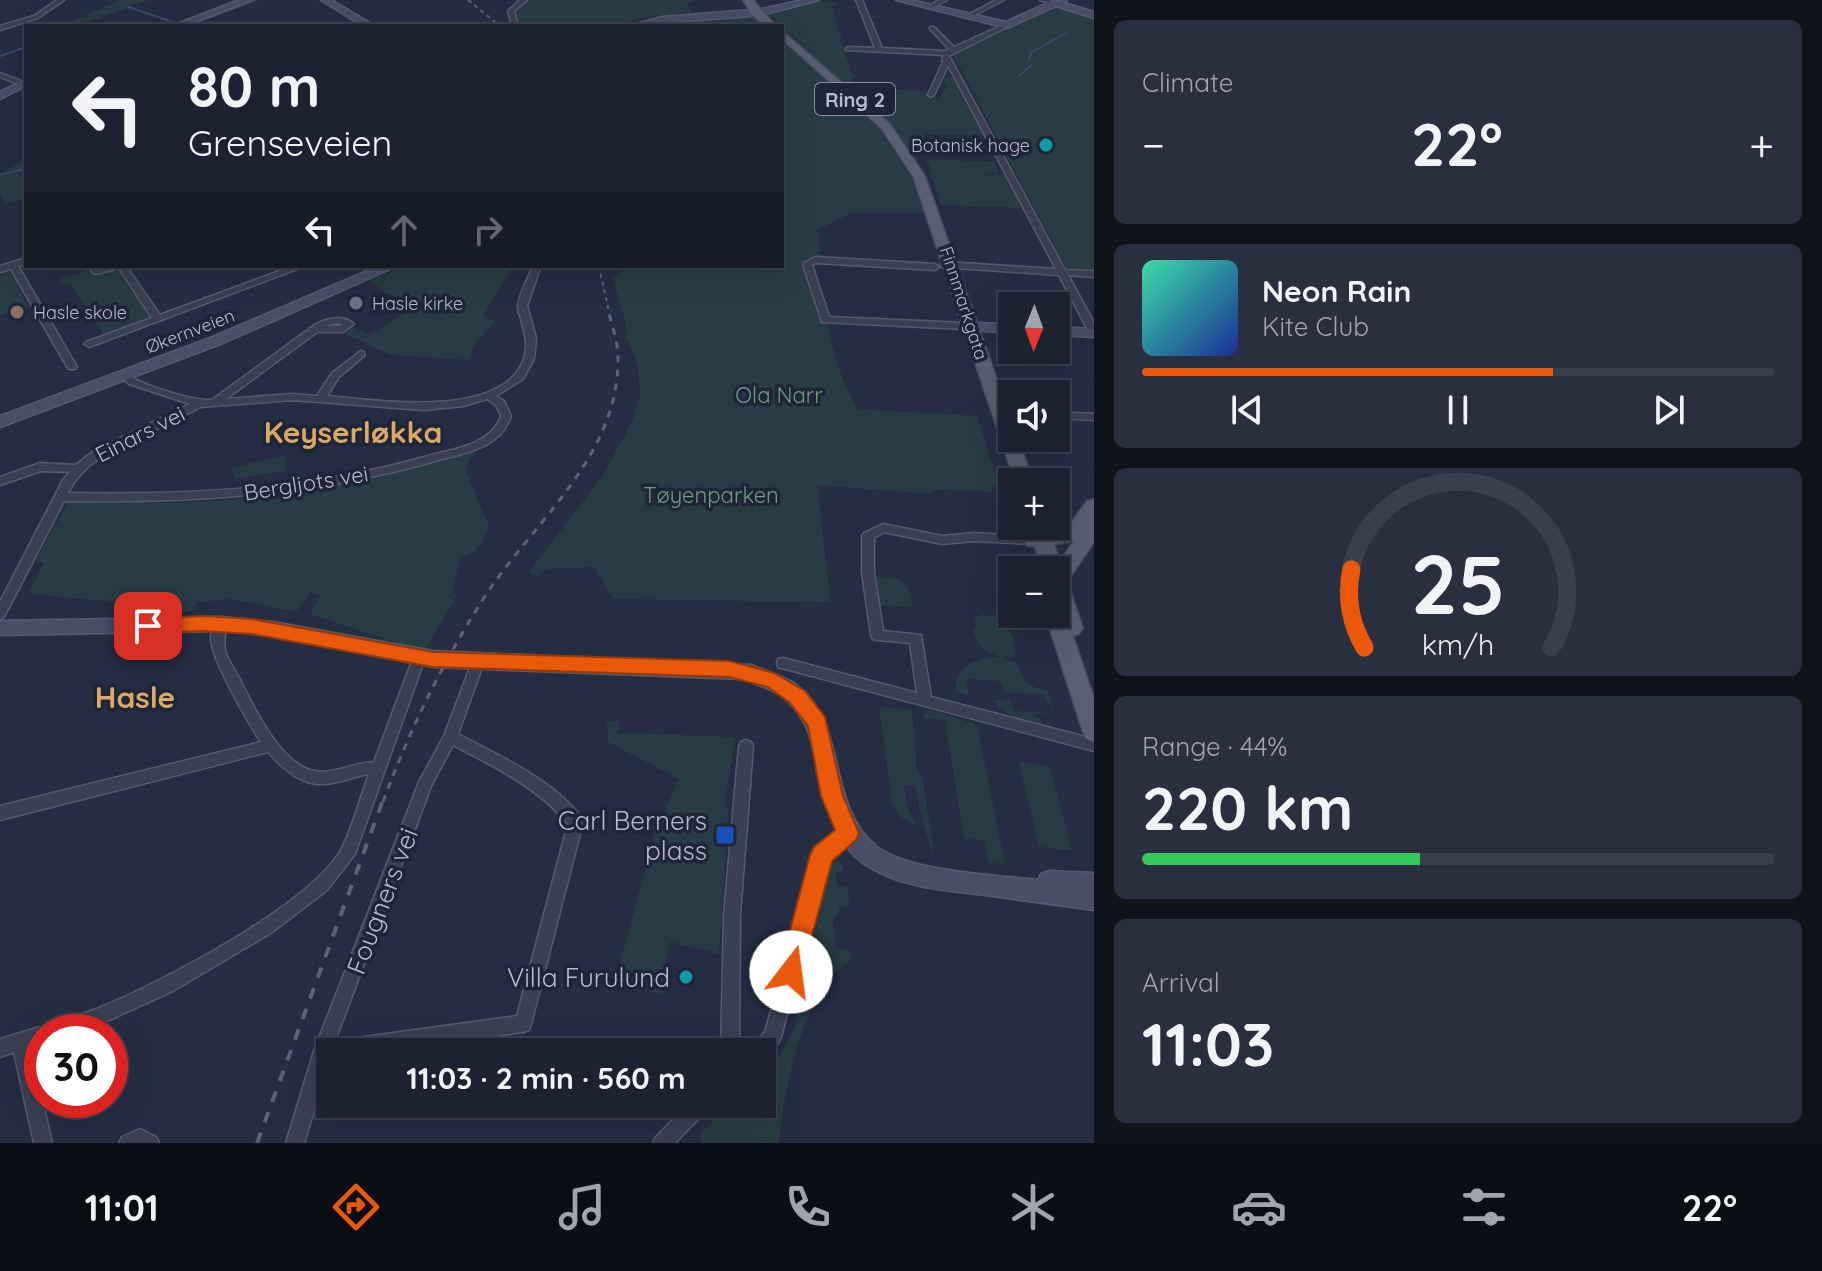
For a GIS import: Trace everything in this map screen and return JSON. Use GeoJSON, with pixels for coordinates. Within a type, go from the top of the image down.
{"type":"FeatureCollection","features":[{"type":"Feature","properties":{"kind":"main road"},"geometry":{"type":"LineString","coordinates":[[182,24],[247,0]]}},
{"type":"Feature","properties":{"kind":"main road"},"geometry":{"type":"LineString","coordinates":[[325,0],[367,24]]}},
{"type":"Feature","properties":{"kind":"main road"},"geometry":{"type":"LineString","coordinates":[[632,24],[650,19],[756,8],[800,0]]}},
{"type":"Feature","properties":{"kind":"main road"},"geometry":{"type":"LineString","coordinates":[[643,24],[815,0]]}},
{"type":"Feature","properties":{"kind":"main road"},"geometry":{"type":"LineString","coordinates":[[900,0],[1007,25],[1052,1],[1094,15]]}},
{"type":"Feature","properties":{"kind":"main road"},"geometry":{"type":"LineString","coordinates":[[756,8],[771,24]]}},
{"type":"Feature","properties":{"kind":"main road","name":"Finnmarkgata"},"geometry":{"type":"LineString","coordinates":[[784,36],[886,127],[901,146],[931,205],[944,266]]}},
{"type":"Feature","properties":{"kind":"main road"},"geometry":{"type":"LineString","coordinates":[[0,96],[24,84]]}},
{"type":"Feature","properties":{"kind":"main road","name":"Finnmarkgata"},"geometry":{"type":"LineString","coordinates":[[915,172],[944,266],[998,395]]}},
{"type":"Feature","properties":{"kind":"main road","name":"Økernveien"},"geometry":{"type":"LineString","coordinates":[[0,422],[232,335],[385,268]]}},
{"type":"Feature","properties":{"kind":"main road"},"geometry":{"type":"LineString","coordinates":[[968,327],[998,328]]}},
{"type":"Feature","properties":{"kind":"main road","name":"Finnmarkgata"},"geometry":{"type":"LineString","coordinates":[[968,327],[1013,468]]}},
{"type":"Feature","properties":{"kind":"main road"},"geometry":{"type":"LineString","coordinates":[[1070,331],[1094,332]]}},
{"type":"Feature","properties":{"kind":"main road"},"geometry":{"type":"LineString","coordinates":[[1070,556],[1088,526],[1094,506]]}},
{"type":"Feature","properties":{"kind":"main road"},"geometry":{"type":"LineString","coordinates":[[1070,621],[1094,692]]}},
{"type":"Feature","properties":{"kind":"main road"},"geometry":{"type":"LineString","coordinates":[[0,628],[222,624],[273,629],[419,658],[729,669],[774,681],[797,697],[817,723],[832,796],[848,833],[866,852],[895,869],[924,876],[1094,899]]}},
{"type":"Feature","properties":{"kind":"main road"},"geometry":{"type":"LineString","coordinates":[[1060,628],[1094,732]]}},
{"type":"Feature","properties":{"kind":"main road"},"geometry":{"type":"LineString","coordinates":[[982,882],[1023,880],[1094,884]]}},
{"type":"Feature","properties":{"kind":"street"},"geometry":{"type":"LineString","coordinates":[[0,28],[36,17],[61,0]]}},
{"type":"Feature","properties":{"kind":"street"},"geometry":{"type":"LineString","coordinates":[[514,24],[511,11],[524,0]]}},
{"type":"Feature","properties":{"kind":"street"},"geometry":{"type":"LineString","coordinates":[[859,0],[879,50]]}},
{"type":"Feature","properties":{"kind":"street"},"geometry":{"type":"LineString","coordinates":[[930,7],[944,0]]}},
{"type":"Feature","properties":{"kind":"street"},"geometry":{"type":"LineString","coordinates":[[969,16],[1001,0]]}},
{"type":"Feature","properties":{"kind":"street"},"geometry":{"type":"LineString","coordinates":[[848,49],[948,52],[1007,25]]}},
{"type":"Feature","properties":{"kind":"street"},"geometry":{"type":"LineString","coordinates":[[932,28],[948,52],[1094,332]]}},
{"type":"Feature","properties":{"kind":"street"},"geometry":{"type":"LineString","coordinates":[[931,95],[948,52]]}},
{"type":"Feature","properties":{"kind":"street"},"geometry":{"type":"LineString","coordinates":[[0,75],[24,84]]}},
{"type":"Feature","properties":{"kind":"street"},"geometry":{"type":"LineString","coordinates":[[968,327],[825,320],[808,267],[811,261],[1094,274]]}},
{"type":"Feature","properties":{"kind":"street"},"geometry":{"type":"LineString","coordinates":[[0,269],[24,262]]}},
{"type":"Feature","properties":{"kind":"street"},"geometry":{"type":"LineString","coordinates":[[13,265],[72,367]]}},
{"type":"Feature","properties":{"kind":"street"},"geometry":{"type":"LineString","coordinates":[[120,268],[157,318]]}},
{"type":"Feature","properties":{"kind":"street"},"geometry":{"type":"LineString","coordinates":[[89,344],[295,268]]}},
{"type":"Feature","properties":{"kind":"street","name":"Einars vei"},"geometry":{"type":"LineString","coordinates":[[0,614],[78,469],[99,453],[199,404],[282,397],[424,407],[490,396],[515,381],[527,364],[531,343],[522,303],[536,268]]}},
{"type":"Feature","properties":{"kind":"street"},"geometry":{"type":"LineString","coordinates":[[211,405],[315,329]]}},
{"type":"Feature","properties":{"kind":"street"},"geometry":{"type":"LineString","coordinates":[[63,352],[74,349]]}},
{"type":"Feature","properties":{"kind":"street"},"geometry":{"type":"LineString","coordinates":[[320,399],[335,375],[361,354]]}},
{"type":"Feature","properties":{"kind":"street"},"geometry":{"type":"LineString","coordinates":[[123,375],[128,381],[199,404]]}},
{"type":"Feature","properties":{"kind":"street","name":"Bergljots vei"},"geometry":{"type":"LineString","coordinates":[[61,497],[206,497],[309,485],[382,471],[489,440],[502,428],[506,416],[500,403],[490,396]]}},
{"type":"Feature","properties":{"kind":"street"},"geometry":{"type":"LineString","coordinates":[[1070,416],[1094,417]]}},
{"type":"Feature","properties":{"kind":"street"},"geometry":{"type":"LineString","coordinates":[[0,481],[40,467],[78,469]]}},
{"type":"Feature","properties":{"kind":"street"},"geometry":{"type":"LineString","coordinates":[[925,699],[916,639],[877,635],[868,572],[868,536],[883,528],[942,540],[998,535]]}},
{"type":"Feature","properties":{"kind":"street"},"geometry":{"type":"LineString","coordinates":[[222,624],[217,637],[220,654],[271,745],[289,767],[304,776],[327,778],[370,766],[378,768]]}},
{"type":"Feature","properties":{"kind":"street"},"geometry":{"type":"LineString","coordinates":[[103,1014],[165,986],[265,928],[308,896],[338,867],[347,854],[419,658]]}},
{"type":"Feature","properties":{"kind":"street","name":"Fougners vei"},"geometry":{"type":"LineString","coordinates":[[328,1038],[426,782],[450,737],[478,662]]}},
{"type":"Feature","properties":{"kind":"street"},"geometry":{"type":"LineString","coordinates":[[783,663],[1094,745]]}},
{"type":"Feature","properties":{"kind":"street"},"geometry":{"type":"LineString","coordinates":[[419,1038],[523,1024],[576,822],[570,813],[521,778],[450,737]]}},
{"type":"Feature","properties":{"kind":"street"},"geometry":{"type":"LineString","coordinates":[[0,813],[271,745]]}},
{"type":"Feature","properties":{"kind":"street"},"geometry":{"type":"LineString","coordinates":[[730,1038],[732,915],[746,746]]}},
{"type":"Feature","properties":{"kind":"street"},"geometry":{"type":"LineString","coordinates":[[771,1038],[822,855],[848,833]]}},
{"type":"Feature","properties":{"kind":"street"},"geometry":{"type":"LineString","coordinates":[[0,1048],[24,1040]]}},
{"type":"Feature","properties":{"kind":"street"},"geometry":{"type":"LineString","coordinates":[[20,1041],[43,1143]]}},
{"type":"Feature","properties":{"kind":"street","name":"Fougners vei"},"geometry":{"type":"LineString","coordinates":[[295,1143],[316,1074]]}},
{"type":"Feature","properties":{"kind":"street"},"geometry":{"type":"LineString","coordinates":[[662,1143],[687,1118]]}},
{"type":"Feature","properties":{"kind":"street"},"geometry":{"type":"LineString","coordinates":[[128,1143],[140,1138],[150,1143]]}},
{"type":"Feature","properties":{"kind":"green space"},"geometry":{"type":"Polygon","coordinates":[[[120,0],[149,0],[83,24],[66,24],[120,0]]]}},
{"type":"Feature","properties":{"kind":"green space"},"geometry":{"type":"Polygon","coordinates":[[[529,0],[694,0],[686,5],[692,12],[642,18],[622,24],[518,24],[516,11],[529,0]]]}},
{"type":"Feature","properties":{"kind":"green space"},"geometry":{"type":"Polygon","coordinates":[[[824,0],[836,3],[832,6],[851,73],[860,77],[850,78],[861,88],[929,91],[927,96],[939,98],[947,87],[943,84],[946,76],[954,77],[986,136],[926,134],[927,149],[908,149],[888,124],[822,66],[784,28],[784,24],[771,15],[824,0]]]}},
{"type":"Feature","properties":{"kind":"green space","name":"Botanisk hage"},"geometry":{"type":"Polygon","coordinates":[[[1056,7],[1094,18],[1094,269],[1067,269],[952,53],[1056,7]]]}},
{"type":"Feature","properties":{"kind":"green space"},"geometry":{"type":"Polygon","coordinates":[[[747,17],[757,18],[765,24],[665,24],[747,17]]]}},
{"type":"Feature","properties":{"kind":"green space","name":"Tøyenparken"},"geometry":{"type":"Polygon","coordinates":[[[784,40],[891,139],[908,167],[924,213],[851,213],[817,230],[821,259],[814,264],[831,339],[849,392],[858,409],[977,416],[998,482],[993,483],[992,492],[934,489],[931,494],[817,485],[831,602],[613,599],[594,567],[547,569],[538,576],[528,573],[602,477],[632,422],[640,395],[638,366],[626,336],[625,320],[613,279],[626,268],[784,268],[784,40]]]}},
{"type":"Feature","properties":{"kind":"green space"},"geometry":{"type":"Polygon","coordinates":[[[927,159],[994,162],[999,172],[984,174],[1007,175],[1024,208],[941,205],[927,159]]]}},
{"type":"Feature","properties":{"kind":"green space"},"geometry":{"type":"Polygon","coordinates":[[[24,161],[24,198],[5,203],[0,196],[0,173],[24,161]]]}},
{"type":"Feature","properties":{"kind":"green space"},"geometry":{"type":"Polygon","coordinates":[[[403,268],[512,268],[483,315],[495,322],[475,343],[469,360],[392,355],[345,334],[353,327],[369,335],[411,310],[368,280],[403,268]]]}},
{"type":"Feature","properties":{"kind":"green space"},"geometry":{"type":"Polygon","coordinates":[[[88,270],[94,276],[118,270],[152,317],[104,335],[70,284],[63,285],[59,279],[88,270]]]}},
{"type":"Feature","properties":{"kind":"green space"},"geometry":{"type":"Polygon","coordinates":[[[10,272],[28,307],[0,315],[0,275],[10,272]]]}},
{"type":"Feature","properties":{"kind":"green space"},"geometry":{"type":"Polygon","coordinates":[[[476,450],[465,469],[489,526],[479,546],[460,558],[452,592],[458,594],[426,648],[401,644],[312,615],[312,608],[322,596],[310,592],[296,612],[232,599],[197,602],[191,611],[171,612],[110,601],[29,593],[44,563],[35,562],[68,502],[176,503],[263,496],[371,477],[476,450]]]}},
{"type":"Feature","properties":{"kind":"green space"},"geometry":{"type":"Polygon","coordinates":[[[284,455],[286,471],[235,479],[231,468],[284,455]]]}},
{"type":"Feature","properties":{"kind":"green space"},"geometry":{"type":"Polygon","coordinates":[[[876,578],[899,579],[911,593],[913,607],[880,605],[876,578]]]}},
{"type":"Feature","properties":{"kind":"green space"},"geometry":{"type":"Polygon","coordinates":[[[983,614],[987,617],[993,614],[998,620],[998,628],[1006,628],[1013,636],[1016,654],[1012,657],[1005,655],[997,641],[1005,657],[1002,658],[1016,662],[1030,685],[1048,690],[1053,711],[1051,714],[1031,713],[1042,721],[1041,725],[1008,714],[994,700],[1010,699],[1014,711],[1050,713],[1052,709],[1042,694],[1006,693],[1000,681],[970,679],[967,680],[969,696],[956,691],[959,675],[969,664],[984,658],[1000,657],[982,648],[973,629],[977,629],[974,619],[983,614]]]}},
{"type":"Feature","properties":{"kind":"green space"},"geometry":{"type":"Polygon","coordinates":[[[879,706],[912,710],[917,771],[922,775],[935,858],[921,818],[916,786],[904,785],[907,806],[917,827],[900,816],[892,804],[879,706]]]}},
{"type":"Feature","properties":{"kind":"green space"},"geometry":{"type":"Polygon","coordinates":[[[929,710],[975,724],[978,728],[1005,864],[988,863],[984,840],[964,839],[945,720],[921,718],[929,710]]]}},
{"type":"Feature","properties":{"kind":"green space"},"geometry":{"type":"Polygon","coordinates":[[[607,721],[618,721],[619,733],[735,737],[724,808],[729,809],[719,954],[670,942],[662,976],[665,978],[665,995],[615,983],[654,836],[679,779],[608,742],[607,721]]]}},
{"type":"Feature","properties":{"kind":"green space"},"geometry":{"type":"Polygon","coordinates":[[[1019,761],[1050,767],[1072,850],[1039,847],[1019,761]]]}},
{"type":"Feature","properties":{"kind":"green space"},"geometry":{"type":"Polygon","coordinates":[[[839,860],[845,871],[836,871],[837,885],[847,887],[850,906],[839,908],[839,915],[833,919],[835,948],[848,949],[853,956],[827,982],[800,1038],[788,1081],[779,1143],[701,1143],[701,1132],[716,1118],[776,1118],[776,1059],[795,1026],[827,877],[833,863],[839,860]]]}},
{"type":"Feature","properties":{"kind":"waterway"},"geometry":{"type":"LineString","coordinates":[[191,24],[256,0]]}},
{"type":"Feature","properties":{"kind":"waterway"},"geometry":{"type":"LineString","coordinates":[[128,7],[176,23]]}},
{"type":"Feature","properties":{"kind":"waterway"},"geometry":{"type":"LineString","coordinates":[[1029,59],[1032,52],[1066,33]]}},
{"type":"Feature","properties":{"kind":"waterway"},"geometry":{"type":"LineString","coordinates":[[0,56],[24,48]]}},
{"type":"Feature","properties":{"kind":"waterway"},"geometry":{"type":"LineString","coordinates":[[1020,75],[1032,65]]}},
{"type":"Feature","properties":{"kind":"waterway"},"geometry":{"type":"LineString","coordinates":[[0,175],[24,169]]}},
{"type":"Feature","properties":{"kind":"railway"},"geometry":{"type":"LineString","coordinates":[[468,0],[498,24]]}},
{"type":"Feature","properties":{"kind":"railway"},"geometry":{"type":"LineString","coordinates":[[599,268],[609,312]]}},
{"type":"Feature","properties":{"kind":"railway"},"geometry":{"type":"LineString","coordinates":[[383,802],[414,725],[466,627],[500,575],[568,489],[604,428],[614,394],[618,358],[608,310]]}},
{"type":"Feature","properties":{"kind":"railway"},"geometry":{"type":"LineString","coordinates":[[257,1143],[383,800]]}},
{"type":"Feature","properties":{"kind":"place","name":"Botanisk hage"},"geometry":{"type":"Point","coordinates":[1046,145]}},
{"type":"Feature","properties":{"kind":"place","name":"Hasle kirke"},"geometry":{"type":"Point","coordinates":[356,303]}},
{"type":"Feature","properties":{"kind":"place","name":"Hasle skole"},"geometry":{"type":"Point","coordinates":[17,312]}},
{"type":"Feature","properties":{"kind":"place","name":"Carl Berners plass"},"geometry":{"type":"Point","coordinates":[725,835]}},
{"type":"Feature","properties":{"kind":"place","name":"Villa Furulund"},"geometry":{"type":"Point","coordinates":[686,977]}},
{"type":"Feature","properties":{"kind":"district","name":"Keyserløkka"},"geometry":{"type":"Point","coordinates":[353,432]}},
{"type":"Feature","properties":{"kind":"district","name":"Hasle"},"geometry":{"type":"Point","coordinates":[135,697]}},
{"type":"Feature","properties":{"kind":"route"},"geometry":{"type":"LineString","coordinates":[[148,626],[252,626],[433,659],[729,669],[774,681],[806,705],[817,723],[832,796],[848,833],[827,847],[822,855],[791,972]]}},
{"type":"Feature","properties":{"kind":"park label","name":"Ola Narr"},"geometry":{"type":"Point","coordinates":[779,395]}}]}
